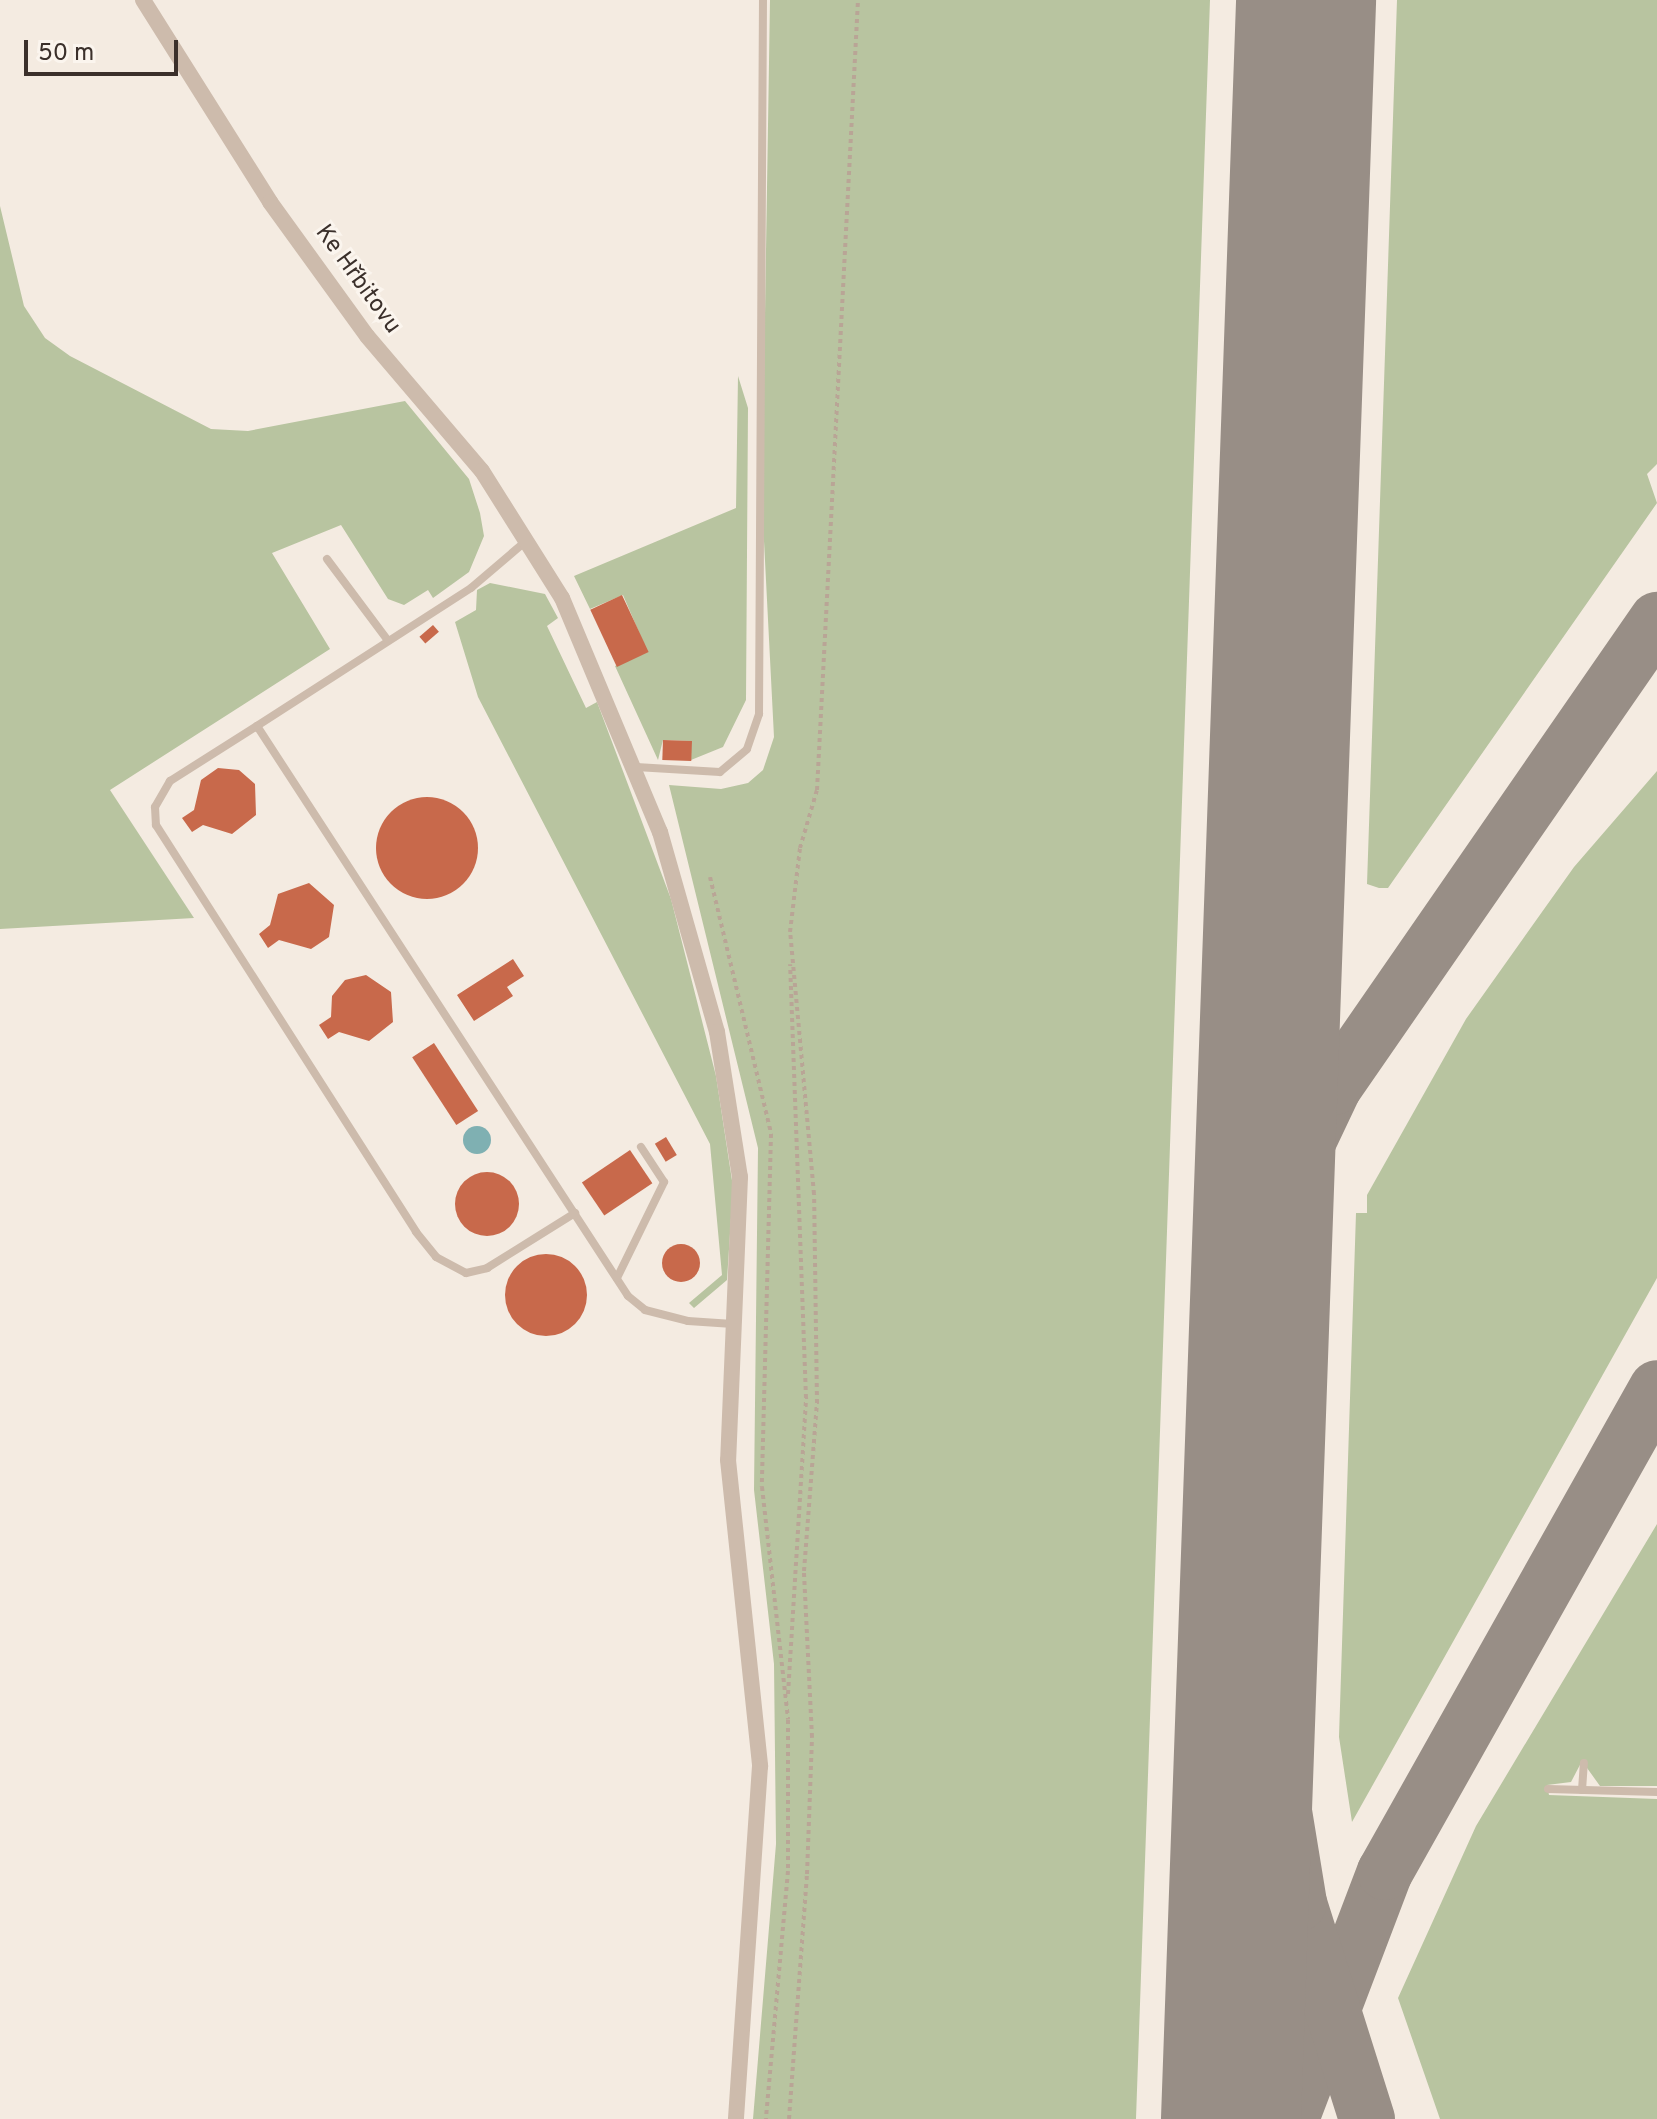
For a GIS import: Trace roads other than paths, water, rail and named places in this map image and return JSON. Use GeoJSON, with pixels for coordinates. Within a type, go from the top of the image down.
{"type":"FeatureCollection","features":[{"type":"Feature","properties":{"kind":"street","name":"Ke Hřbitovu"},"geometry":{"type":"LineString","coordinates":[[143,0],[270,202],[367,336],[482,471],[549,577],[636,767],[731,1094],[740,1206],[728,1460],[760,1766],[736,2119]]}},
{"type":"Feature","properties":{"kind":"lane"},"geometry":{"type":"LineString","coordinates":[[636,767],[720,772],[747,749],[759,714],[763,0]]}},
{"type":"Feature","properties":{"kind":"lane"},"geometry":{"type":"LineString","coordinates":[[526,540],[471,588],[386,638],[170,781],[155,807],[156,825],[407,1219],[436,1257],[466,1273],[487,1268],[575,1213]]}},
{"type":"Feature","properties":{"kind":"lane"},"geometry":{"type":"LineString","coordinates":[[327,559],[386,638]]}},
{"type":"Feature","properties":{"kind":"lane"},"geometry":{"type":"LineString","coordinates":[[257,726],[617,1278],[645,1310],[733,1324]]}},
{"type":"Feature","properties":{"kind":"lane"},"geometry":{"type":"LineString","coordinates":[[617,1278],[664,1182],[641,1147]]}},
{"type":"Feature","properties":{"kind":"lane"},"geometry":{"type":"LineString","coordinates":[[1582,1790],[1584,1763]]}},
{"type":"Feature","properties":{"kind":"lane"},"geometry":{"type":"LineString","coordinates":[[1548,1789],[1657,1792]]}},
{"type":"Feature","properties":{"kind":"water"},"geometry":{"type":"Polygon","coordinates":[[[477,1126],[487,1130],[491,1140],[487,1150],[477,1154],[467,1150],[463,1140],[467,1130],[477,1126]]]}}]}
